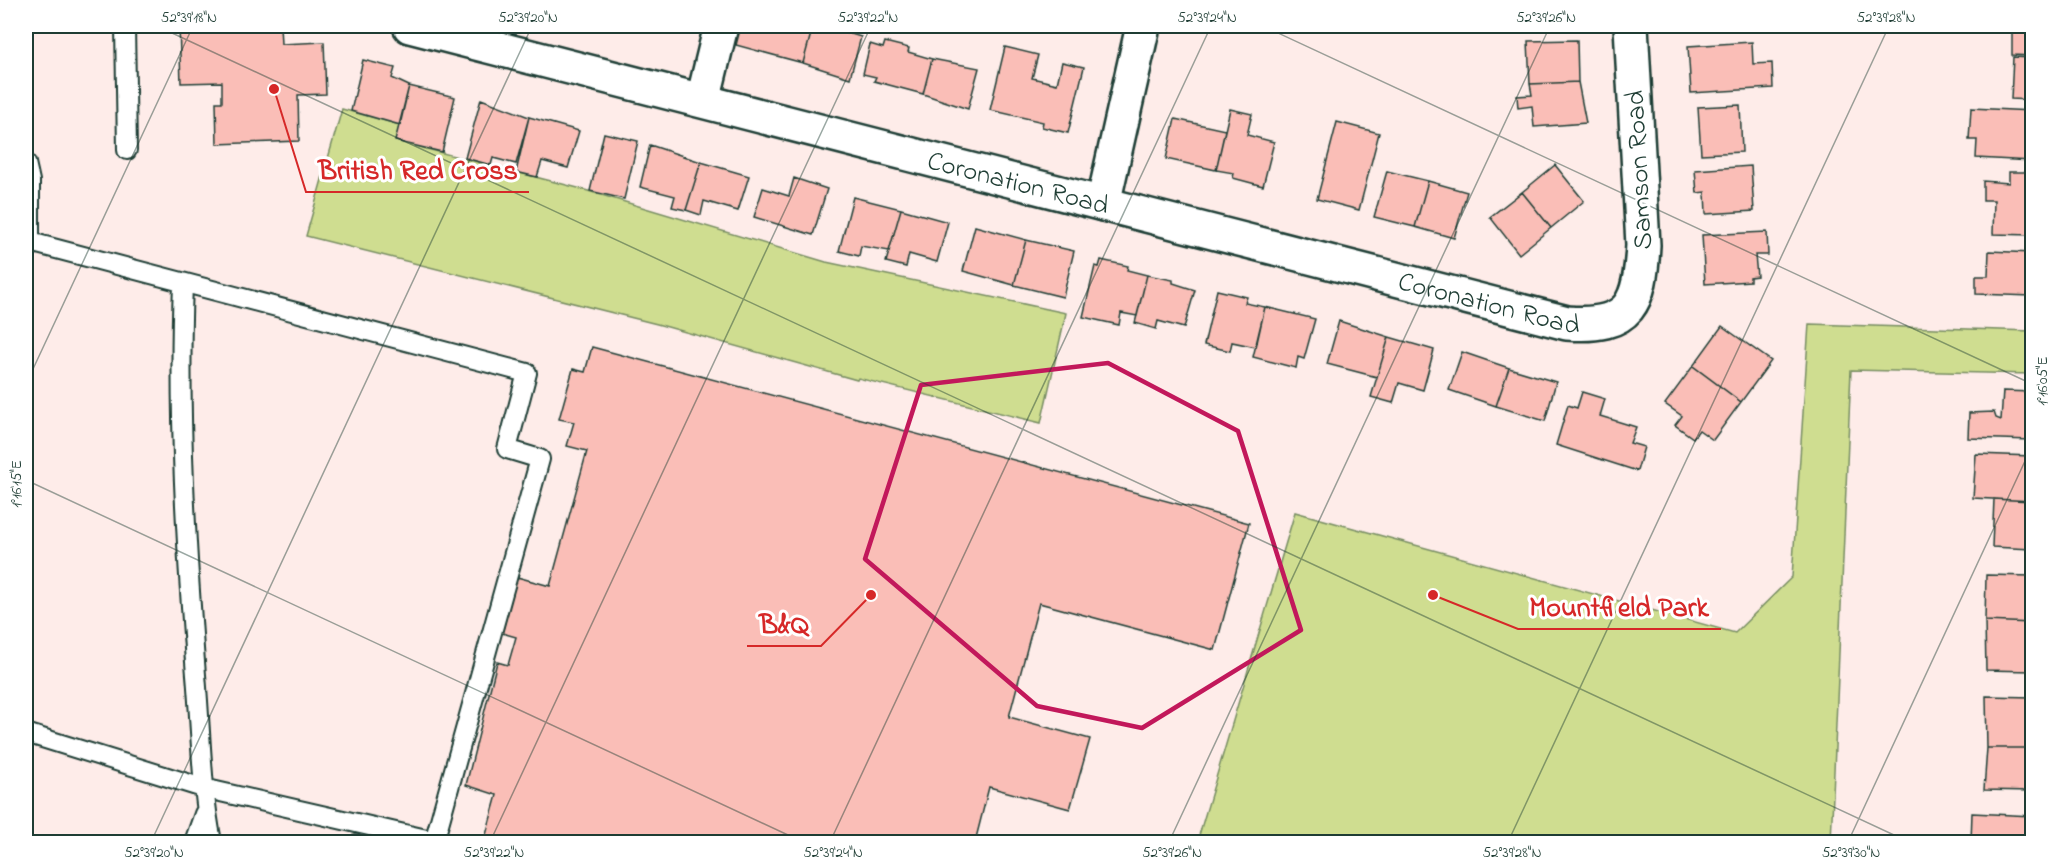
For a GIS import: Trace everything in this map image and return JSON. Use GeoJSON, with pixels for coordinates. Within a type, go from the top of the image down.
{"type":"FeatureCollection","features":[{"type":"Feature","properties":{"kind":"street","name":"Coronation Road"},"geometry":{"type":"LineString","coordinates":[[410,26],[1567,323],[1590,325],[1610,320],[1626,312]]}},
{"type":"Feature","properties":{"kind":"street"},"geometry":{"type":"LineString","coordinates":[[702,100],[721,26]]}},
{"type":"Feature","properties":{"kind":"street"},"geometry":{"type":"LineString","coordinates":[[1103,204],[1143,26]]}},
{"type":"Feature","properties":{"kind":"street","name":"Samson Road"},"geometry":{"type":"LineString","coordinates":[[1626,312],[1636,295],[1641,273],[1643,245],[1630,26]]}},
{"type":"Feature","properties":{"kind":"lane"},"geometry":{"type":"LineString","coordinates":[[125,26],[127,150]]}},
{"type":"Feature","properties":{"kind":"lane"},"geometry":{"type":"LineString","coordinates":[[26,163],[30,181],[30,242],[527,373],[507,450],[540,459],[435,842],[203,788],[26,734]]}},
{"type":"Feature","properties":{"kind":"lane"},"geometry":{"type":"LineString","coordinates":[[183,284],[180,368],[182,436],[203,788],[212,843]]}},
{"type":"Feature","properties":{"kind":"lane"},"geometry":{"type":"LineString","coordinates":[[195,843],[206,810]]}},
{"type":"Feature","properties":{"kind":"highlighted area"},"geometry":{"type":"Polygon","coordinates":[[[1108,363],[1238,431],[1301,630],[1142,728],[1037,706],[865,559],[921,385],[1108,363]]]}},
{"type":"Feature","properties":{"kind":"green space"},"geometry":{"type":"Polygon","coordinates":[[[342,109],[400,125],[396,141],[578,188],[826,262],[1066,313],[1041,423],[858,378],[857,380],[657,324],[306,236],[342,109]]]}},
{"type":"Feature","properties":{"kind":"green space"},"geometry":{"type":"Polygon","coordinates":[[[1809,324],[2032,331],[2032,374],[1851,370],[1831,842],[1197,842],[1295,512],[1735,633],[1792,577],[1809,324]]]}},
{"type":"Feature","properties":{"kind":"building"},"geometry":{"type":"Polygon","coordinates":[[[179,26],[280,26],[281,44],[324,42],[326,94],[298,95],[299,141],[217,144],[216,102],[222,102],[222,82],[181,83],[179,26]]]}},
{"type":"Feature","properties":{"kind":"building"},"geometry":{"type":"Polygon","coordinates":[[[741,26],[813,26],[803,63],[736,45],[741,26]]]}},
{"type":"Feature","properties":{"kind":"building"},"geometry":{"type":"Polygon","coordinates":[[[813,26],[825,26],[861,37],[850,78],[803,63],[813,26]]]}},
{"type":"Feature","properties":{"kind":"building"},"geometry":{"type":"Polygon","coordinates":[[[1687,26],[1723,26],[1688,30],[1687,26]]]}},
{"type":"Feature","properties":{"kind":"building"},"geometry":{"type":"Polygon","coordinates":[[[2012,26],[2032,26],[2032,56],[2012,55],[2012,26]]]}},
{"type":"Feature","properties":{"kind":"building"},"geometry":{"type":"Polygon","coordinates":[[[1577,40],[1578,82],[1530,84],[1528,41],[1577,40]]]}},
{"type":"Feature","properties":{"kind":"building"},"geometry":{"type":"Polygon","coordinates":[[[885,42],[909,48],[908,52],[932,59],[923,94],[874,81],[876,77],[863,74],[870,44],[883,48],[885,42]]]}},
{"type":"Feature","properties":{"kind":"building"},"geometry":{"type":"Polygon","coordinates":[[[1752,42],[1753,64],[1772,63],[1773,88],[1691,93],[1688,46],[1752,42]]]}},
{"type":"Feature","properties":{"kind":"building"},"geometry":{"type":"Polygon","coordinates":[[[1005,47],[1038,55],[1032,78],[1057,84],[1062,62],[1084,67],[1068,133],[1042,127],[1043,122],[990,110],[1005,47]]]}},
{"type":"Feature","properties":{"kind":"building"},"geometry":{"type":"Polygon","coordinates":[[[2013,57],[2032,58],[2032,100],[2011,99],[2013,57]]]}},
{"type":"Feature","properties":{"kind":"building"},"geometry":{"type":"Polygon","coordinates":[[[932,59],[979,68],[968,109],[923,94],[932,59]]]}},
{"type":"Feature","properties":{"kind":"building"},"geometry":{"type":"Polygon","coordinates":[[[363,60],[395,68],[392,78],[409,86],[400,125],[351,111],[363,60]]]}},
{"type":"Feature","properties":{"kind":"building"},"geometry":{"type":"Polygon","coordinates":[[[1578,82],[1586,123],[1534,127],[1532,106],[1518,108],[1517,96],[1532,95],[1530,84],[1578,82]]]}},
{"type":"Feature","properties":{"kind":"building"},"geometry":{"type":"Polygon","coordinates":[[[409,86],[455,97],[442,152],[395,141],[409,86]]]}},
{"type":"Feature","properties":{"kind":"building"},"geometry":{"type":"Polygon","coordinates":[[[481,99],[529,117],[516,164],[493,158],[491,165],[465,158],[481,99]]]}},
{"type":"Feature","properties":{"kind":"building"},"geometry":{"type":"Polygon","coordinates":[[[1740,105],[1742,152],[1701,154],[1698,107],[1740,105]]]}},
{"type":"Feature","properties":{"kind":"building"},"geometry":{"type":"Polygon","coordinates":[[[1971,108],[2032,111],[2032,161],[1976,158],[1977,140],[1969,140],[1971,108]]]}},
{"type":"Feature","properties":{"kind":"building"},"geometry":{"type":"Polygon","coordinates":[[[1230,109],[1252,114],[1247,135],[1274,142],[1263,186],[1233,178],[1234,173],[1216,170],[1230,109]]]}},
{"type":"Feature","properties":{"kind":"building"},"geometry":{"type":"Polygon","coordinates":[[[529,117],[579,131],[568,168],[542,161],[537,177],[516,172],[529,117]]]}},
{"type":"Feature","properties":{"kind":"building"},"geometry":{"type":"Polygon","coordinates":[[[1175,119],[1225,130],[1216,170],[1166,159],[1175,119]]]}},
{"type":"Feature","properties":{"kind":"building"},"geometry":{"type":"Polygon","coordinates":[[[1337,122],[1379,133],[1359,210],[1317,199],[1337,122]]]}},
{"type":"Feature","properties":{"kind":"building"},"geometry":{"type":"Polygon","coordinates":[[[604,133],[638,141],[624,199],[590,191],[604,133]]]}},
{"type":"Feature","properties":{"kind":"building"},"geometry":{"type":"Polygon","coordinates":[[[650,145],[701,162],[686,210],[672,207],[675,196],[640,187],[650,145]]]}},
{"type":"Feature","properties":{"kind":"building"},"geometry":{"type":"Polygon","coordinates":[[[701,162],[749,176],[738,211],[704,201],[701,215],[686,210],[701,162]]]}},
{"type":"Feature","properties":{"kind":"building"},"geometry":{"type":"Polygon","coordinates":[[[1555,165],[1584,201],[1551,228],[1522,192],[1555,165]]]}},
{"type":"Feature","properties":{"kind":"building"},"geometry":{"type":"Polygon","coordinates":[[[1751,166],[1754,211],[1706,214],[1705,192],[1697,193],[1695,170],[1751,166]]]}},
{"type":"Feature","properties":{"kind":"building"},"geometry":{"type":"Polygon","coordinates":[[[1387,171],[1428,181],[1415,227],[1374,217],[1387,171]]]}},
{"type":"Feature","properties":{"kind":"building"},"geometry":{"type":"Polygon","coordinates":[[[2009,172],[2032,172],[2032,235],[1993,234],[1994,200],[1983,200],[1983,181],[2009,183],[2009,172]]]}},
{"type":"Feature","properties":{"kind":"building"},"geometry":{"type":"Polygon","coordinates":[[[794,178],[827,189],[813,235],[754,217],[763,188],[789,196],[794,178]]]}},
{"type":"Feature","properties":{"kind":"building"},"geometry":{"type":"Polygon","coordinates":[[[1428,181],[1467,192],[1454,238],[1415,227],[1428,181]]]}},
{"type":"Feature","properties":{"kind":"building"},"geometry":{"type":"Polygon","coordinates":[[[1522,192],[1551,228],[1519,254],[1490,217],[1522,192]]]}},
{"type":"Feature","properties":{"kind":"building"},"geometry":{"type":"Polygon","coordinates":[[[853,197],[901,209],[889,251],[861,246],[859,256],[839,251],[853,197]]]}},
{"type":"Feature","properties":{"kind":"building"},"geometry":{"type":"Polygon","coordinates":[[[901,209],[948,222],[937,262],[909,254],[906,267],[886,262],[901,209]]]}},
{"type":"Feature","properties":{"kind":"building"},"geometry":{"type":"Polygon","coordinates":[[[975,226],[1026,240],[1014,285],[963,271],[975,226]]]}},
{"type":"Feature","properties":{"kind":"building"},"geometry":{"type":"Polygon","coordinates":[[[1767,232],[1768,255],[1755,255],[1757,276],[1750,277],[1750,281],[1705,284],[1702,235],[1767,232]]]}},
{"type":"Feature","properties":{"kind":"building"},"geometry":{"type":"Polygon","coordinates":[[[1026,240],[1074,251],[1063,297],[1014,285],[1026,240]]]}},
{"type":"Feature","properties":{"kind":"building"},"geometry":{"type":"Polygon","coordinates":[[[1989,251],[2032,253],[2032,296],[1976,294],[1976,276],[1988,276],[1989,251]]]}},
{"type":"Feature","properties":{"kind":"building"},"geometry":{"type":"Polygon","coordinates":[[[1101,260],[1128,266],[1127,270],[1147,275],[1137,316],[1121,313],[1119,325],[1083,317],[1095,266],[1099,267],[1101,260]]]}},
{"type":"Feature","properties":{"kind":"building"},"geometry":{"type":"Polygon","coordinates":[[[1147,275],[1173,280],[1173,283],[1195,290],[1184,328],[1158,321],[1156,329],[1135,323],[1147,275]]]}},
{"type":"Feature","properties":{"kind":"building"},"geometry":{"type":"Polygon","coordinates":[[[1217,290],[1247,297],[1245,303],[1265,307],[1256,347],[1232,342],[1230,351],[1204,345],[1217,290]]]}},
{"type":"Feature","properties":{"kind":"building"},"geometry":{"type":"Polygon","coordinates":[[[1265,307],[1315,319],[1304,359],[1298,357],[1296,368],[1253,357],[1265,307]]]}},
{"type":"Feature","properties":{"kind":"building"},"geometry":{"type":"Polygon","coordinates":[[[1339,321],[1389,337],[1377,377],[1327,364],[1339,321]]]}},
{"type":"Feature","properties":{"kind":"building"},"geometry":{"type":"Polygon","coordinates":[[[1722,326],[1771,361],[1741,402],[1693,366],[1722,326]]]}},
{"type":"Feature","properties":{"kind":"building"},"geometry":{"type":"Polygon","coordinates":[[[1389,337],[1434,350],[1423,390],[1399,383],[1393,403],[1371,397],[1389,337]]]}},
{"type":"Feature","properties":{"kind":"building"},"geometry":{"type":"Polygon","coordinates":[[[592,347],[1249,523],[1215,650],[1039,603],[1009,717],[1090,739],[1070,809],[989,787],[975,842],[484,842],[497,795],[466,785],[497,662],[508,665],[516,637],[502,633],[517,577],[550,586],[587,451],[567,446],[574,422],[559,419],[573,369],[585,372],[592,347]]]}},
{"type":"Feature","properties":{"kind":"building"},"geometry":{"type":"Polygon","coordinates":[[[1462,352],[1509,368],[1496,406],[1449,390],[1462,352]]]}},
{"type":"Feature","properties":{"kind":"building"},"geometry":{"type":"Polygon","coordinates":[[[1693,366],[1741,402],[1713,440],[1699,430],[1693,438],[1675,425],[1682,416],[1665,404],[1693,366]]]}},
{"type":"Feature","properties":{"kind":"building"},"geometry":{"type":"Polygon","coordinates":[[[1509,368],[1556,382],[1545,421],[1496,406],[1509,368]]]}},
{"type":"Feature","properties":{"kind":"building"},"geometry":{"type":"Polygon","coordinates":[[[2003,391],[2032,392],[2032,440],[1968,438],[1969,413],[1994,412],[1996,418],[2001,420],[2003,391]]]}},
{"type":"Feature","properties":{"kind":"building"},"geometry":{"type":"Polygon","coordinates":[[[1582,392],[1605,399],[1600,416],[1636,427],[1630,443],[1644,447],[1637,471],[1556,445],[1568,405],[1577,408],[1582,392]]]}},
{"type":"Feature","properties":{"kind":"building"},"geometry":{"type":"Polygon","coordinates":[[[1976,454],[2032,456],[2032,501],[1973,498],[1976,454]]]}},
{"type":"Feature","properties":{"kind":"building"},"geometry":{"type":"Polygon","coordinates":[[[1994,499],[2032,501],[2032,549],[1992,547],[1994,499]]]}},
{"type":"Feature","properties":{"kind":"building"},"geometry":{"type":"Polygon","coordinates":[[[1986,575],[2032,576],[2032,623],[1985,621],[1986,575]]]}},
{"type":"Feature","properties":{"kind":"building"},"geometry":{"type":"Polygon","coordinates":[[[1985,621],[2032,623],[2032,671],[1986,670],[1985,621]]]}},
{"type":"Feature","properties":{"kind":"building"},"geometry":{"type":"Polygon","coordinates":[[[1986,696],[2032,697],[2032,748],[1987,748],[1986,696]]]}},
{"type":"Feature","properties":{"kind":"building"},"geometry":{"type":"Polygon","coordinates":[[[1987,748],[2032,748],[2032,791],[1984,790],[1987,748]]]}},
{"type":"Feature","properties":{"kind":"building"},"geometry":{"type":"Polygon","coordinates":[[[1972,813],[2032,816],[2032,842],[1971,842],[1972,813]]]}},
{"type":"Feature","properties":{"kind":"place","name":"British Red Cross"},"geometry":{"type":"Point","coordinates":[274,89]}},
{"type":"Feature","properties":{"kind":"place","name":"B&Q"},"geometry":{"type":"Point","coordinates":[871,595]}},
{"type":"Feature","properties":{"kind":"place","name":"Mountfield Park"},"geometry":{"type":"Point","coordinates":[1433,595]}}]}
